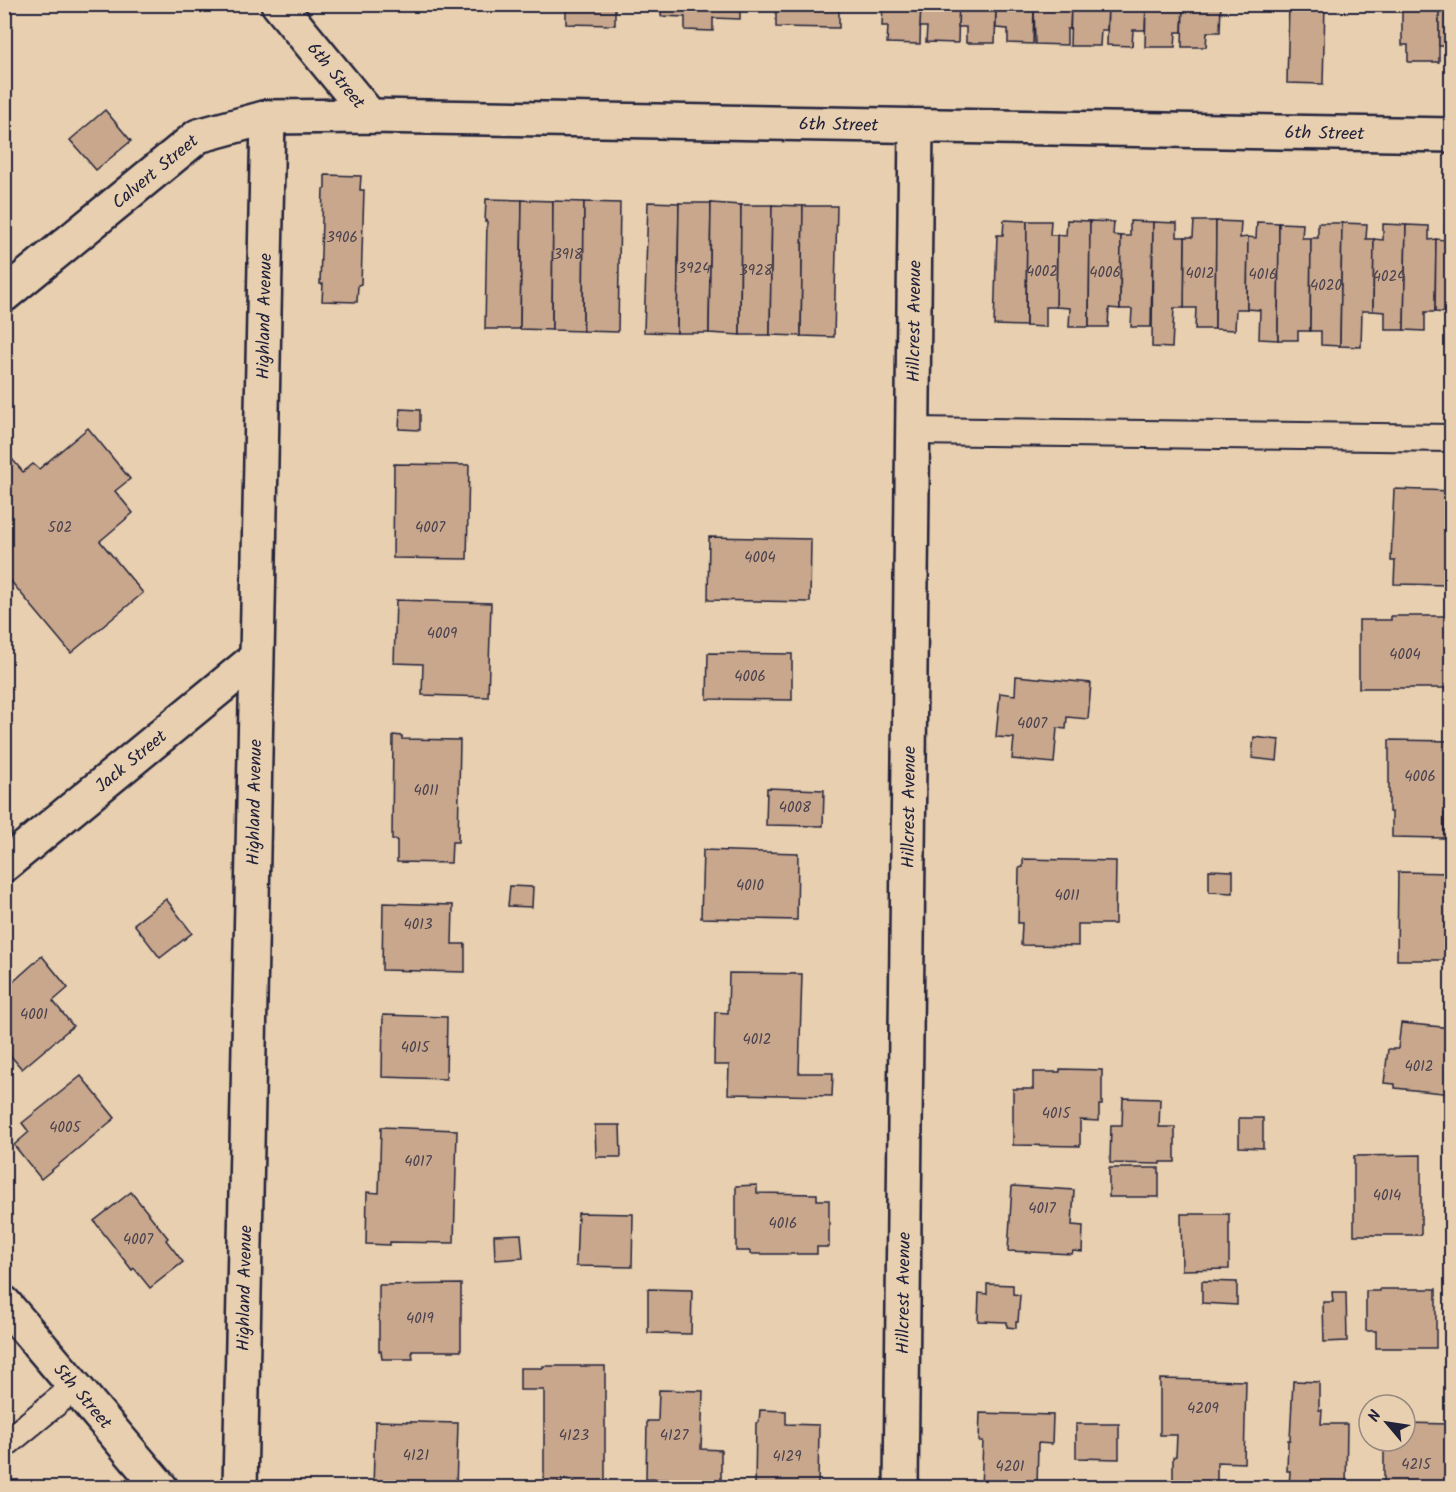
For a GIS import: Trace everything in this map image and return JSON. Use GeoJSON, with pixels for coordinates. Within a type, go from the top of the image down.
{"type":"FeatureCollection","features":[{"type":"Feature","properties":{"kind":"street","name":"6th Street"},"geometry":{"type":"LineString","coordinates":[[278,4],[370,116],[1452,135]]}},
{"type":"Feature","properties":{"kind":"street","name":"Calvert Street"},"geometry":{"type":"LineString","coordinates":[[4,295],[198,136],[268,117],[370,116]]}},
{"type":"Feature","properties":{"kind":"street","name":"Highland Avenue"},"geometry":{"type":"LineString","coordinates":[[240,1488],[268,117]]}},
{"type":"Feature","properties":{"kind":"street","name":"Hillcrest Avenue"},"geometry":{"type":"LineString","coordinates":[[901,1488],[916,126]]}},
{"type":"Feature","properties":{"kind":"street","name":"Jack Street"},"geometry":{"type":"LineString","coordinates":[[4,865],[256,657]]}},
{"type":"Feature","properties":{"kind":"street","name":"5th Street"},"geometry":{"type":"LineString","coordinates":[[4,1303],[160,1488]]}},
{"type":"Feature","properties":{"kind":"lane"},"geometry":{"type":"LineString","coordinates":[[913,430],[1452,438]]}},
{"type":"Feature","properties":{"kind":"lane"},"geometry":{"type":"LineString","coordinates":[[4,1445],[75,1387]]}},
{"type":"Feature","properties":{"kind":"building"},"geometry":{"type":"Polygon","coordinates":[[[566,4],[637,4],[615,6],[615,25],[566,24],[566,4]]]}},
{"type":"Feature","properties":{"kind":"building"},"geometry":{"type":"Polygon","coordinates":[[[662,4],[740,4],[740,19],[713,18],[713,31],[685,30],[685,17],[661,16],[662,4]]]}},
{"type":"Feature","properties":{"kind":"building"},"geometry":{"type":"Polygon","coordinates":[[[776,4],[839,4],[839,28],[776,27],[776,4]]]}},
{"type":"Feature","properties":{"kind":"building"},"geometry":{"type":"Polygon","coordinates":[[[883,4],[921,4],[920,44],[887,43],[888,26],[882,26],[883,4]]]}},
{"type":"Feature","properties":{"kind":"building"},"geometry":{"type":"Polygon","coordinates":[[[921,4],[959,4],[958,43],[926,42],[927,27],[920,27],[921,4]]]}},
{"type":"Feature","properties":{"kind":"building"},"geometry":{"type":"Polygon","coordinates":[[[959,4],[996,4],[995,43],[966,43],[966,27],[958,27],[959,4]]]}},
{"type":"Feature","properties":{"kind":"building"},"geometry":{"type":"Polygon","coordinates":[[[996,4],[1034,4],[1033,44],[1008,43],[1008,29],[996,28],[996,4]]]}},
{"type":"Feature","properties":{"kind":"building"},"geometry":{"type":"Polygon","coordinates":[[[1034,4],[1071,4],[1067,45],[1035,44],[1034,4]]]}},
{"type":"Feature","properties":{"kind":"building"},"geometry":{"type":"Polygon","coordinates":[[[1071,4],[1108,4],[1107,30],[1101,30],[1100,46],[1070,46],[1071,4]]]}},
{"type":"Feature","properties":{"kind":"building"},"geometry":{"type":"Polygon","coordinates":[[[1108,4],[1146,4],[1145,30],[1133,30],[1132,46],[1107,45],[1108,4]]]}},
{"type":"Feature","properties":{"kind":"building"},"geometry":{"type":"Polygon","coordinates":[[[1146,4],[1183,4],[1182,32],[1176,32],[1175,47],[1145,47],[1146,4]]]}},
{"type":"Feature","properties":{"kind":"building"},"geometry":{"type":"Polygon","coordinates":[[[1183,4],[1221,4],[1220,32],[1207,32],[1206,47],[1182,47],[1183,4]]]}},
{"type":"Feature","properties":{"kind":"building"},"geometry":{"type":"Polygon","coordinates":[[[1289,4],[1325,4],[1323,84],[1287,83],[1289,4]]]}},
{"type":"Feature","properties":{"kind":"building"},"geometry":{"type":"Polygon","coordinates":[[[1402,4],[1439,4],[1439,62],[1408,62],[1408,45],[1402,45],[1402,4]]]}},
{"type":"Feature","properties":{"kind":"building"},"geometry":{"type":"Polygon","coordinates":[[[1439,4],[1452,4],[1452,46],[1439,46],[1439,4]]]}},
{"type":"Feature","properties":{"kind":"building"},"geometry":{"type":"Polygon","coordinates":[[[105,110],[131,141],[96,170],[70,140],[105,110]]]}},
{"type":"Feature","properties":{"kind":"building"},"geometry":{"type":"Polygon","coordinates":[[[325,175],[361,176],[360,190],[364,190],[361,284],[358,285],[357,302],[322,301],[323,284],[320,284],[325,175]]]}},
{"type":"Feature","properties":{"kind":"building"},"geometry":{"type":"Polygon","coordinates":[[[486,199],[522,200],[520,329],[485,329],[486,199]]]}},
{"type":"Feature","properties":{"kind":"building"},"geometry":{"type":"Polygon","coordinates":[[[522,200],[553,201],[552,330],[520,329],[522,200]]]}},
{"type":"Feature","properties":{"kind":"building"},"geometry":{"type":"Polygon","coordinates":[[[553,201],[584,202],[583,331],[552,330],[553,201]]]}},
{"type":"Feature","properties":{"kind":"building"},"geometry":{"type":"Polygon","coordinates":[[[584,202],[620,203],[618,332],[583,331],[584,202]]]}},
{"type":"Feature","properties":{"kind":"building"},"geometry":{"type":"Polygon","coordinates":[[[648,202],[679,203],[677,333],[644,332],[648,202]]]}},
{"type":"Feature","properties":{"kind":"building"},"geometry":{"type":"Polygon","coordinates":[[[679,203],[711,203],[709,333],[677,333],[679,203]]]}},
{"type":"Feature","properties":{"kind":"building"},"geometry":{"type":"Polygon","coordinates":[[[711,203],[741,205],[740,335],[709,333],[711,203]]]}},
{"type":"Feature","properties":{"kind":"building"},"geometry":{"type":"Polygon","coordinates":[[[741,205],[772,205],[770,335],[740,335],[741,205]]]}},
{"type":"Feature","properties":{"kind":"building"},"geometry":{"type":"Polygon","coordinates":[[[772,205],[803,206],[801,336],[770,335],[772,205]]]}},
{"type":"Feature","properties":{"kind":"building"},"geometry":{"type":"Polygon","coordinates":[[[803,206],[837,206],[834,337],[801,336],[803,206]]]}},
{"type":"Feature","properties":{"kind":"building"},"geometry":{"type":"Polygon","coordinates":[[[1004,220],[1027,221],[1026,326],[994,325],[997,235],[1003,235],[1004,220]]]}},
{"type":"Feature","properties":{"kind":"building"},"geometry":{"type":"Polygon","coordinates":[[[1067,220],[1090,221],[1089,327],[1069,327],[1070,308],[1056,307],[1057,235],[1066,236],[1067,220]]]}},
{"type":"Feature","properties":{"kind":"building"},"geometry":{"type":"Polygon","coordinates":[[[1027,221],[1051,221],[1050,235],[1057,235],[1056,307],[1046,307],[1046,327],[1026,326],[1027,221]]]}},
{"type":"Feature","properties":{"kind":"building"},"geometry":{"type":"Polygon","coordinates":[[[1090,221],[1114,222],[1113,235],[1121,236],[1120,309],[1109,308],[1108,327],[1089,327],[1090,221]]]}},
{"type":"Feature","properties":{"kind":"building"},"geometry":{"type":"Polygon","coordinates":[[[1130,221],[1153,222],[1151,327],[1131,327],[1132,309],[1120,309],[1121,236],[1130,236],[1130,221]]]}},
{"type":"Feature","properties":{"kind":"building"},"geometry":{"type":"Polygon","coordinates":[[[1194,221],[1216,221],[1215,329],[1195,329],[1196,308],[1184,308],[1185,237],[1193,237],[1194,221]]]}},
{"type":"Feature","properties":{"kind":"building"},"geometry":{"type":"Polygon","coordinates":[[[1216,221],[1241,222],[1240,238],[1248,237],[1247,309],[1236,309],[1235,330],[1215,329],[1216,221]]]}},
{"type":"Feature","properties":{"kind":"building"},"geometry":{"type":"Polygon","coordinates":[[[1153,222],[1177,223],[1177,237],[1185,237],[1184,308],[1174,308],[1172,348],[1152,347],[1153,222]]]}},
{"type":"Feature","properties":{"kind":"building"},"geometry":{"type":"Polygon","coordinates":[[[1257,222],[1279,223],[1278,340],[1259,339],[1260,310],[1247,309],[1248,237],[1256,238],[1257,222]]]}},
{"type":"Feature","properties":{"kind":"building"},"geometry":{"type":"Polygon","coordinates":[[[1279,223],[1303,224],[1302,238],[1311,238],[1310,331],[1298,331],[1298,340],[1278,340],[1279,223]]]}},
{"type":"Feature","properties":{"kind":"building"},"geometry":{"type":"Polygon","coordinates":[[[1318,223],[1342,223],[1340,346],[1321,345],[1321,331],[1310,331],[1311,238],[1318,238],[1318,223]]]}},
{"type":"Feature","properties":{"kind":"building"},"geometry":{"type":"Polygon","coordinates":[[[1342,223],[1367,224],[1366,239],[1374,239],[1373,311],[1362,311],[1361,347],[1340,346],[1342,223]]]}},
{"type":"Feature","properties":{"kind":"building"},"geometry":{"type":"Polygon","coordinates":[[[1383,224],[1406,225],[1404,330],[1385,330],[1385,312],[1373,311],[1374,239],[1383,240],[1383,224]]]}},
{"type":"Feature","properties":{"kind":"building"},"geometry":{"type":"Polygon","coordinates":[[[1406,225],[1429,226],[1429,240],[1436,239],[1435,312],[1425,312],[1425,331],[1404,330],[1406,225]]]}},
{"type":"Feature","properties":{"kind":"building"},"geometry":{"type":"Polygon","coordinates":[[[1445,225],[1452,225],[1452,331],[1448,331],[1448,313],[1435,312],[1436,239],[1445,240],[1445,225]]]}},
{"type":"Feature","properties":{"kind":"building"},"geometry":{"type":"Polygon","coordinates":[[[400,409],[420,410],[420,430],[399,429],[400,409]]]}},
{"type":"Feature","properties":{"kind":"building"},"geometry":{"type":"Polygon","coordinates":[[[88,428],[130,479],[115,491],[133,513],[100,541],[143,593],[71,653],[4,573],[4,456],[7,453],[23,472],[33,464],[39,469],[88,428]]]}},
{"type":"Feature","properties":{"kind":"building"},"geometry":{"type":"Polygon","coordinates":[[[394,464],[469,465],[467,559],[393,558],[394,464]]]}},
{"type":"Feature","properties":{"kind":"building"},"geometry":{"type":"Polygon","coordinates":[[[1394,489],[1452,491],[1451,585],[1394,584],[1395,561],[1391,561],[1394,489]]]}},
{"type":"Feature","properties":{"kind":"building"},"geometry":{"type":"Polygon","coordinates":[[[709,537],[811,539],[810,602],[708,600],[709,537]]]}},
{"type":"Feature","properties":{"kind":"building"},"geometry":{"type":"Polygon","coordinates":[[[396,600],[491,603],[488,697],[422,695],[423,664],[394,663],[396,600]]]}},
{"type":"Feature","properties":{"kind":"building"},"geometry":{"type":"Polygon","coordinates":[[[1391,616],[1452,616],[1452,688],[1359,688],[1359,620],[1391,620],[1391,616]]]}},
{"type":"Feature","properties":{"kind":"building"},"geometry":{"type":"Polygon","coordinates":[[[708,653],[792,654],[792,700],[707,699],[708,653]]]}},
{"type":"Feature","properties":{"kind":"building"},"geometry":{"type":"Polygon","coordinates":[[[1016,676],[1091,683],[1088,719],[1067,717],[1066,729],[1057,728],[1054,763],[1012,759],[1014,738],[996,737],[1000,693],[1015,695],[1016,676]]]}},
{"type":"Feature","properties":{"kind":"building"},"geometry":{"type":"Polygon","coordinates":[[[393,735],[402,736],[402,739],[460,740],[458,842],[452,842],[451,863],[397,862],[397,840],[392,840],[393,735]]]}},
{"type":"Feature","properties":{"kind":"building"},"geometry":{"type":"Polygon","coordinates":[[[1254,737],[1279,740],[1277,761],[1252,758],[1254,737]]]}},
{"type":"Feature","properties":{"kind":"building"},"geometry":{"type":"Polygon","coordinates":[[[1389,740],[1452,741],[1452,814],[1444,813],[1444,838],[1392,837],[1392,812],[1389,812],[1389,740]]]}},
{"type":"Feature","properties":{"kind":"building"},"geometry":{"type":"Polygon","coordinates":[[[767,788],[824,790],[823,826],[766,825],[767,788]]]}},
{"type":"Feature","properties":{"kind":"building"},"geometry":{"type":"Polygon","coordinates":[[[703,850],[798,853],[797,920],[701,918],[703,850]]]}},
{"type":"Feature","properties":{"kind":"building"},"geometry":{"type":"Polygon","coordinates":[[[1023,859],[1116,861],[1115,924],[1078,924],[1078,946],[1021,945],[1022,923],[1018,923],[1019,868],[1023,867],[1023,859]]]}},
{"type":"Feature","properties":{"kind":"building"},"geometry":{"type":"Polygon","coordinates":[[[1209,870],[1233,871],[1233,893],[1209,892],[1209,870]]]}},
{"type":"Feature","properties":{"kind":"building"},"geometry":{"type":"Polygon","coordinates":[[[1398,872],[1452,873],[1452,960],[1397,960],[1398,872]]]}},
{"type":"Feature","properties":{"kind":"building"},"geometry":{"type":"Polygon","coordinates":[[[510,886],[533,887],[532,907],[508,906],[510,886]]]}},
{"type":"Feature","properties":{"kind":"building"},"geometry":{"type":"Polygon","coordinates":[[[166,899],[192,933],[160,958],[134,924],[166,899]]]}},
{"type":"Feature","properties":{"kind":"building"},"geometry":{"type":"Polygon","coordinates":[[[383,903],[453,905],[452,944],[465,944],[465,972],[382,970],[383,903]]]}},
{"type":"Feature","properties":{"kind":"building"},"geometry":{"type":"Polygon","coordinates":[[[42,956],[68,988],[53,1001],[73,1026],[22,1069],[4,1048],[4,987],[6,988],[42,956]]]}},
{"type":"Feature","properties":{"kind":"building"},"geometry":{"type":"Polygon","coordinates":[[[729,973],[802,974],[799,1073],[833,1073],[832,1096],[728,1094],[729,1065],[714,1065],[715,1012],[728,1013],[729,973]]]}},
{"type":"Feature","properties":{"kind":"building"},"geometry":{"type":"Polygon","coordinates":[[[383,1015],[447,1017],[446,1079],[382,1077],[383,1015]]]}},
{"type":"Feature","properties":{"kind":"building"},"geometry":{"type":"Polygon","coordinates":[[[1401,1023],[1452,1028],[1452,1094],[1395,1088],[1395,1084],[1384,1083],[1388,1049],[1398,1049],[1401,1023]]]}},
{"type":"Feature","properties":{"kind":"building"},"geometry":{"type":"Polygon","coordinates":[[[1060,1069],[1102,1070],[1102,1105],[1099,1105],[1099,1121],[1080,1120],[1080,1146],[1013,1145],[1013,1089],[1033,1089],[1033,1072],[1060,1072],[1060,1069]]]}},
{"type":"Feature","properties":{"kind":"building"},"geometry":{"type":"Polygon","coordinates":[[[81,1076],[115,1118],[41,1179],[14,1145],[29,1132],[22,1123],[81,1076]]]}},
{"type":"Feature","properties":{"kind":"building"},"geometry":{"type":"Polygon","coordinates":[[[1123,1098],[1160,1099],[1159,1127],[1175,1127],[1175,1162],[1110,1163],[1111,1125],[1122,1125],[1123,1098]]]}},
{"type":"Feature","properties":{"kind":"building"},"geometry":{"type":"Polygon","coordinates":[[[1239,1118],[1263,1118],[1263,1148],[1239,1147],[1239,1118]]]}},
{"type":"Feature","properties":{"kind":"building"},"geometry":{"type":"Polygon","coordinates":[[[595,1125],[620,1125],[621,1157],[596,1157],[595,1125]]]}},
{"type":"Feature","properties":{"kind":"building"},"geometry":{"type":"Polygon","coordinates":[[[381,1127],[457,1130],[454,1243],[366,1244],[367,1192],[379,1193],[381,1127]]]}},
{"type":"Feature","properties":{"kind":"building"},"geometry":{"type":"Polygon","coordinates":[[[1421,1155],[1421,1235],[1354,1235],[1354,1156],[1421,1155]]]}},
{"type":"Feature","properties":{"kind":"building"},"geometry":{"type":"Polygon","coordinates":[[[1109,1168],[1159,1168],[1159,1197],[1109,1197],[1109,1168]]]}},
{"type":"Feature","properties":{"kind":"building"},"geometry":{"type":"Polygon","coordinates":[[[757,1185],[757,1193],[817,1194],[817,1200],[829,1200],[829,1247],[817,1247],[817,1254],[750,1254],[750,1251],[736,1251],[736,1186],[757,1185]]]}},
{"type":"Feature","properties":{"kind":"building"},"geometry":{"type":"Polygon","coordinates":[[[1012,1186],[1074,1190],[1072,1225],[1083,1226],[1082,1252],[1073,1251],[1072,1254],[1008,1251],[1012,1186]]]}},
{"type":"Feature","properties":{"kind":"building"},"geometry":{"type":"Polygon","coordinates":[[[131,1192],[168,1238],[166,1240],[183,1262],[150,1288],[134,1268],[132,1270],[94,1221],[131,1192]]]}},
{"type":"Feature","properties":{"kind":"building"},"geometry":{"type":"Polygon","coordinates":[[[578,1213],[633,1214],[632,1267],[576,1266],[578,1213]]]}},
{"type":"Feature","properties":{"kind":"building"},"geometry":{"type":"Polygon","coordinates":[[[1181,1214],[1229,1214],[1229,1269],[1182,1270],[1181,1214]]]}},
{"type":"Feature","properties":{"kind":"building"},"geometry":{"type":"Polygon","coordinates":[[[521,1234],[523,1258],[495,1260],[494,1235],[521,1234]]]}},
{"type":"Feature","properties":{"kind":"building"},"geometry":{"type":"Polygon","coordinates":[[[1202,1281],[1237,1282],[1237,1305],[1202,1303],[1202,1281]]]}},
{"type":"Feature","properties":{"kind":"building"},"geometry":{"type":"Polygon","coordinates":[[[461,1284],[461,1351],[412,1351],[413,1359],[382,1359],[381,1351],[379,1351],[379,1285],[461,1284]]]}},
{"type":"Feature","properties":{"kind":"building"},"geometry":{"type":"Polygon","coordinates":[[[987,1284],[1013,1285],[1013,1294],[1020,1295],[1016,1328],[1007,1327],[1007,1322],[978,1321],[979,1293],[987,1294],[987,1284]]]}},
{"type":"Feature","properties":{"kind":"building"},"geometry":{"type":"Polygon","coordinates":[[[648,1289],[692,1290],[691,1334],[648,1333],[648,1289]]]}},
{"type":"Feature","properties":{"kind":"building"},"geometry":{"type":"Polygon","coordinates":[[[1380,1289],[1436,1289],[1436,1348],[1376,1348],[1376,1331],[1366,1331],[1366,1291],[1380,1291],[1380,1289]]]}},
{"type":"Feature","properties":{"kind":"building"},"geometry":{"type":"Polygon","coordinates":[[[1332,1292],[1346,1292],[1347,1341],[1324,1342],[1323,1302],[1333,1302],[1332,1292]]]}},
{"type":"Feature","properties":{"kind":"building"},"geometry":{"type":"Polygon","coordinates":[[[543,1366],[605,1366],[605,1484],[573,1484],[573,1481],[562,1480],[562,1483],[544,1483],[544,1390],[520,1390],[520,1368],[543,1368],[543,1366]]]}},
{"type":"Feature","properties":{"kind":"building"},"geometry":{"type":"Polygon","coordinates":[[[1160,1379],[1246,1381],[1244,1463],[1217,1462],[1217,1488],[1173,1488],[1173,1457],[1176,1456],[1177,1435],[1160,1435],[1160,1379]]]}},
{"type":"Feature","properties":{"kind":"building"},"geometry":{"type":"Polygon","coordinates":[[[1293,1381],[1319,1382],[1321,1424],[1347,1424],[1346,1488],[1289,1488],[1288,1440],[1290,1440],[1293,1381]]]}},
{"type":"Feature","properties":{"kind":"building"},"geometry":{"type":"Polygon","coordinates":[[[659,1390],[703,1391],[701,1449],[721,1450],[721,1481],[646,1479],[647,1421],[658,1421],[659,1390]]]}},
{"type":"Feature","properties":{"kind":"building"},"geometry":{"type":"Polygon","coordinates":[[[760,1410],[786,1411],[786,1424],[819,1425],[818,1488],[755,1488],[756,1423],[759,1422],[760,1410]]]}},
{"type":"Feature","properties":{"kind":"building"},"geometry":{"type":"Polygon","coordinates":[[[980,1413],[1053,1415],[1052,1444],[1038,1443],[1037,1488],[981,1488],[983,1441],[979,1441],[980,1413]]]}},
{"type":"Feature","properties":{"kind":"building"},"geometry":{"type":"Polygon","coordinates":[[[375,1421],[458,1423],[456,1488],[373,1488],[375,1421]]]}},
{"type":"Feature","properties":{"kind":"building"},"geometry":{"type":"Polygon","coordinates":[[[1417,1423],[1448,1424],[1447,1488],[1384,1488],[1384,1453],[1417,1453],[1417,1423]]]}},
{"type":"Feature","properties":{"kind":"building"},"geometry":{"type":"Polygon","coordinates":[[[1076,1424],[1119,1424],[1119,1459],[1076,1458],[1076,1424]]]}}]}
